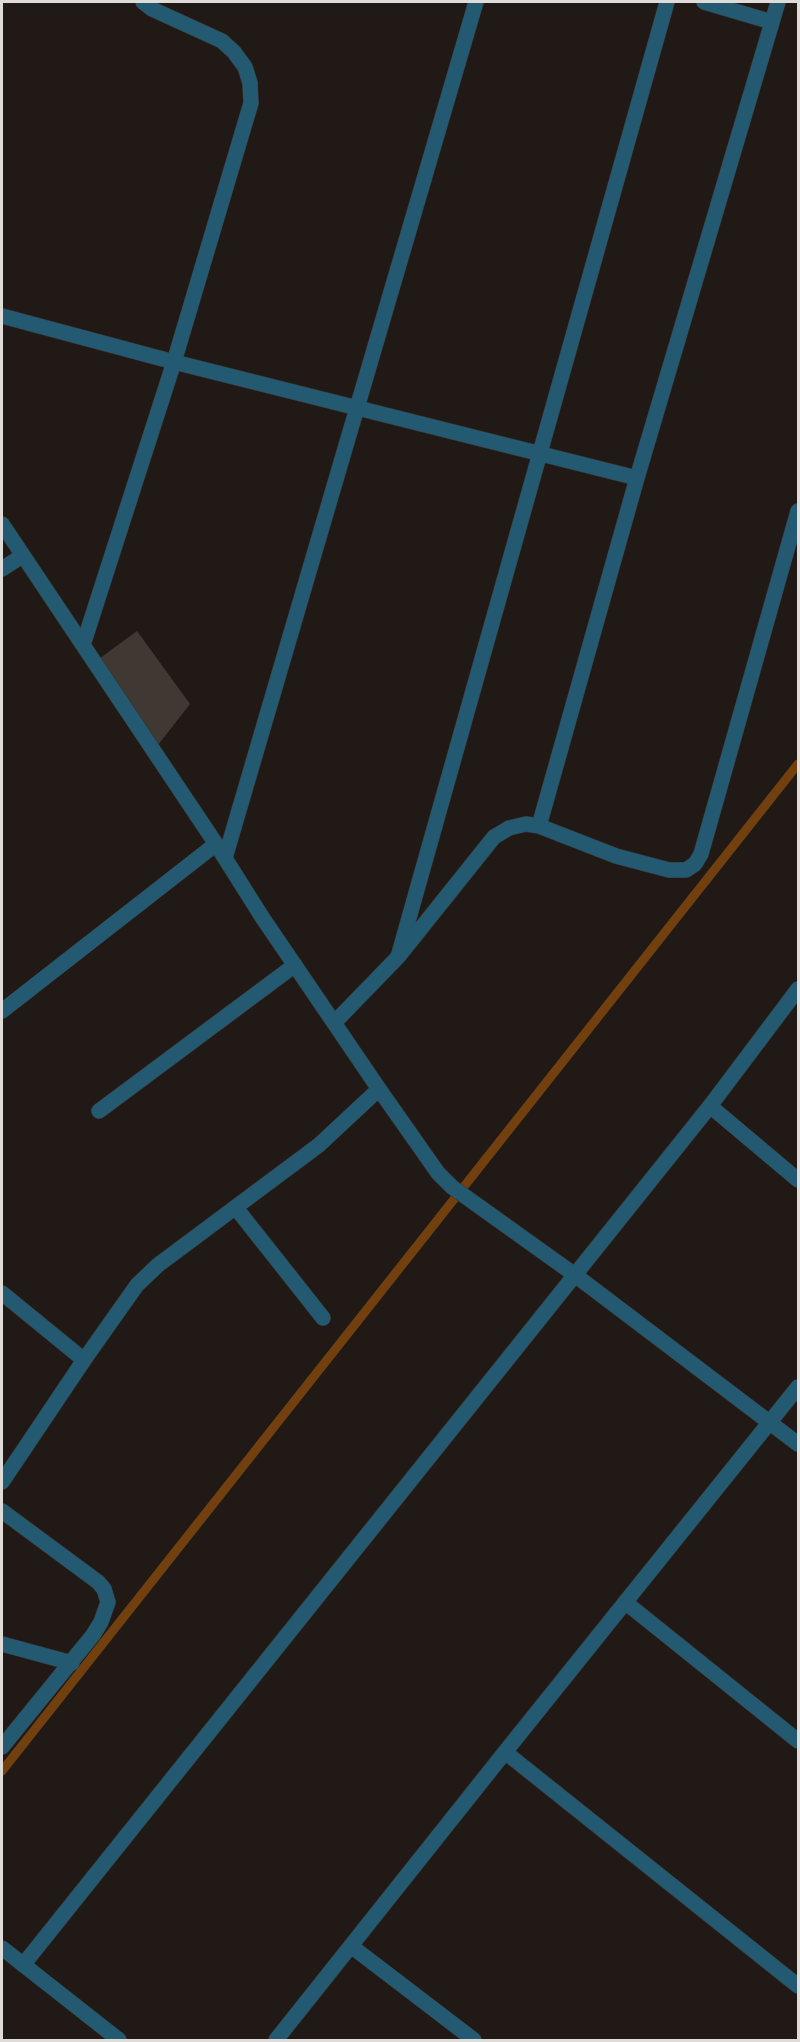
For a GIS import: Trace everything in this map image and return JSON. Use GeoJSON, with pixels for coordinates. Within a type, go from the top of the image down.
{"type":"FeatureCollection","features":[{"type":"Feature","properties":{"kind":"street"},"geometry":{"type":"LineString","coordinates":[[82,645],[174,362],[251,103],[250,83],[245,67],[234,52],[222,41],[152,9],[143,2]]}},
{"type":"Feature","properties":{"kind":"street"},"geometry":{"type":"LineString","coordinates":[[225,858],[476,2]]}},
{"type":"Feature","properties":{"kind":"street"},"geometry":{"type":"LineString","coordinates":[[398,957],[667,2]]}},
{"type":"Feature","properties":{"kind":"street"},"geometry":{"type":"LineString","coordinates":[[705,2],[772,22]]}},
{"type":"Feature","properties":{"kind":"street"},"geometry":{"type":"LineString","coordinates":[[538,825],[637,478],[778,2]]}},
{"type":"Feature","properties":{"kind":"street"},"geometry":{"type":"LineString","coordinates":[[2,316],[174,362],[637,478]]}},
{"type":"Feature","properties":{"kind":"street"},"geometry":{"type":"LineString","coordinates":[[334,1023],[398,957],[494,837],[517,826],[538,825],[616,856],[669,870],[686,870],[695,864],[701,854],[798,511]]}},
{"type":"Feature","properties":{"kind":"street"},"geometry":{"type":"LineString","coordinates":[[2,524],[295,965],[438,1173],[452,1187],[575,1275],[798,1444]]}},
{"type":"Feature","properties":{"kind":"street"},"geometry":{"type":"LineString","coordinates":[[2,569],[22,556]]}},
{"type":"Feature","properties":{"kind":"street"},"geometry":{"type":"LineString","coordinates":[[2,1011],[216,844]]}},
{"type":"Feature","properties":{"kind":"street"},"geometry":{"type":"LineString","coordinates":[[99,1111],[295,965]]}},
{"type":"Feature","properties":{"kind":"street"},"geometry":{"type":"LineString","coordinates":[[23,1965],[710,1106],[798,989]]}},
{"type":"Feature","properties":{"kind":"street"},"geometry":{"type":"LineString","coordinates":[[2,1482],[137,1286],[158,1265],[319,1145],[379,1089]]}},
{"type":"Feature","properties":{"kind":"street"},"geometry":{"type":"LineString","coordinates":[[710,1106],[798,1180]]}},
{"type":"Feature","properties":{"kind":"street"},"geometry":{"type":"LineString","coordinates":[[236,1208],[323,1318]]}},
{"type":"Feature","properties":{"kind":"street"},"geometry":{"type":"LineString","coordinates":[[2,1293],[84,1360]]}},
{"type":"Feature","properties":{"kind":"street"},"geometry":{"type":"LineString","coordinates":[[276,2040],[798,1386]]}},
{"type":"Feature","properties":{"kind":"street"},"geometry":{"type":"LineString","coordinates":[[2,1511],[73,1562],[104,1589],[108,1602],[101,1622],[72,1663],[2,1747]]}},
{"type":"Feature","properties":{"kind":"street"},"geometry":{"type":"LineString","coordinates":[[625,1602],[798,1741]]}},
{"type":"Feature","properties":{"kind":"street"},"geometry":{"type":"LineString","coordinates":[[2,1644],[72,1663]]}},
{"type":"Feature","properties":{"kind":"street"},"geometry":{"type":"LineString","coordinates":[[505,1752],[798,1986]]}},
{"type":"Feature","properties":{"kind":"street"},"geometry":{"type":"LineString","coordinates":[[351,1946],[474,2040]]}},
{"type":"Feature","properties":{"kind":"street"},"geometry":{"type":"LineString","coordinates":[[2,1948],[119,2040]]}},
{"type":"Feature","properties":{"kind":"building"},"geometry":{"type":"Polygon","coordinates":[[[137,631],[190,704],[158,745],[96,661],[137,631]]]}},
{"type":"Feature","properties":{"kind":"waterway"},"geometry":{"type":"LineString","coordinates":[[2,1771],[798,764]]}}]}
